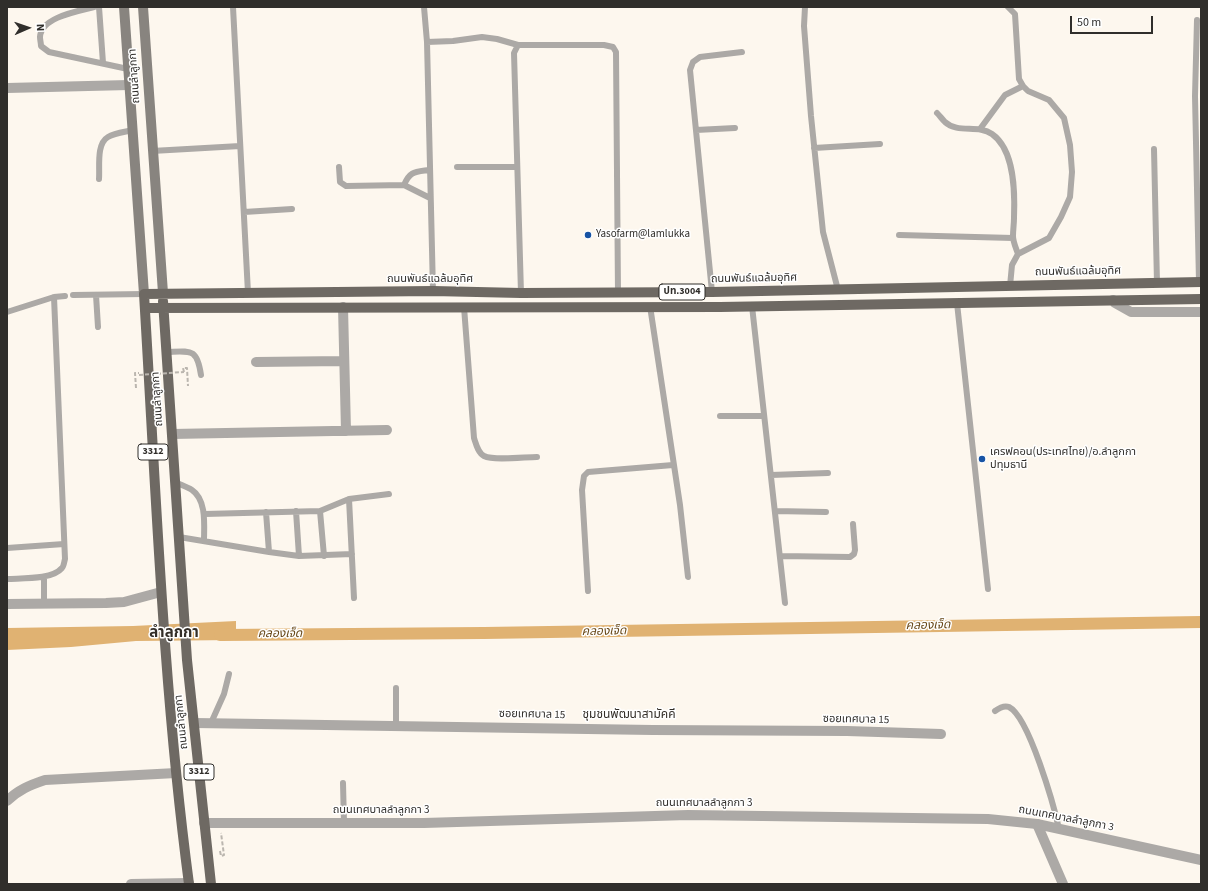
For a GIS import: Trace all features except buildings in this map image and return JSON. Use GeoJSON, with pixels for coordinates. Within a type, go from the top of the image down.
{"type":"FeatureCollection","features":[{"type":"Feature","properties":{"kind":"main road","name":"ถนนลำลูกกา"},"geometry":{"type":"LineString","coordinates":[[124,7],[145,308],[166,662],[176,773],[189,884]]}},
{"type":"Feature","properties":{"kind":"main road","name":"ถนนลำลูกกา"},"geometry":{"type":"LineString","coordinates":[[143,7],[187,660],[195,723],[211,884]]}},
{"type":"Feature","properties":{"kind":"main road","name":"ถนนพันธ์แฉล้มอุทิศ"},"geometry":{"type":"LineString","coordinates":[[163,293],[433,291],[521,294],[618,293],[1200,282]]}},
{"type":"Feature","properties":{"kind":"main road","name":"ปท.3004"},"geometry":{"type":"LineString","coordinates":[[144,294],[163,293]]}},
{"type":"Feature","properties":{"kind":"main road","name":"ปท.3004"},"geometry":{"type":"LineString","coordinates":[[145,308],[752,306],[1201,299]]}},
{"type":"Feature","properties":{"kind":"street"},"geometry":{"type":"LineString","coordinates":[[7,88],[129,85]]}},
{"type":"Feature","properties":{"kind":"street"},"geometry":{"type":"LineString","coordinates":[[1113,300],[1115,303],[1131,312],[1201,312]]}},
{"type":"Feature","properties":{"kind":"street"},"geometry":{"type":"LineString","coordinates":[[343,307],[346,431]]}},
{"type":"Feature","properties":{"kind":"street"},"geometry":{"type":"LineString","coordinates":[[256,362],[344,361]]}},
{"type":"Feature","properties":{"kind":"street"},"geometry":{"type":"LineString","coordinates":[[172,434],[387,430]]}},
{"type":"Feature","properties":{"kind":"street"},"geometry":{"type":"LineString","coordinates":[[7,604],[44,605],[124,602],[161,594]]}},
{"type":"Feature","properties":{"kind":"street","name":"ซอยเทศบาล 15"},"geometry":{"type":"LineString","coordinates":[[195,723],[660,730],[847,731],[941,734]]}},
{"type":"Feature","properties":{"kind":"street"},"geometry":{"type":"LineString","coordinates":[[7,801],[14,794],[29,785],[45,780],[176,773]]}},
{"type":"Feature","properties":{"kind":"street","name":"ถนนเทศบาลลำลูกกา 3"},"geometry":{"type":"LineString","coordinates":[[204,823],[424,823],[688,815],[988,819],[1037,824],[1201,860]]}},
{"type":"Feature","properties":{"kind":"street"},"geometry":{"type":"LineString","coordinates":[[1037,824],[1063,884]]}},
{"type":"Feature","properties":{"kind":"street"},"geometry":{"type":"LineString","coordinates":[[132,884],[189,884]]}},
{"type":"Feature","properties":{"kind":"lane"},"geometry":{"type":"LineString","coordinates":[[94,7],[57,17],[45,25],[40,35],[41,46],[49,52],[128,69]]}},
{"type":"Feature","properties":{"kind":"lane"},"geometry":{"type":"LineString","coordinates":[[99,7],[103,63]]}},
{"type":"Feature","properties":{"kind":"lane"},"geometry":{"type":"LineString","coordinates":[[233,7],[248,293]]}},
{"type":"Feature","properties":{"kind":"lane"},"geometry":{"type":"LineString","coordinates":[[424,7],[427,42],[433,291]]}},
{"type":"Feature","properties":{"kind":"lane"},"geometry":{"type":"LineString","coordinates":[[805,7],[804,26],[814,148],[823,232],[838,290]]}},
{"type":"Feature","properties":{"kind":"lane"},"geometry":{"type":"LineString","coordinates":[[1008,7],[1014,14],[1019,80],[1022,86],[1028,91],[1049,100],[1064,118],[1070,146],[1072,172],[1070,197],[1062,217],[1049,238],[1018,254],[1012,265],[1010,286]]}},
{"type":"Feature","properties":{"kind":"lane"},"geometry":{"type":"LineString","coordinates":[[1197,20],[1195,96],[1200,282]]}},
{"type":"Feature","properties":{"kind":"lane"},"geometry":{"type":"LineString","coordinates":[[427,42],[453,41],[482,37],[498,39],[518,45],[604,44],[613,46],[616,52],[618,293]]}},
{"type":"Feature","properties":{"kind":"lane"},"geometry":{"type":"LineString","coordinates":[[518,45],[514,53],[521,294]]}},
{"type":"Feature","properties":{"kind":"lane"},"geometry":{"type":"LineString","coordinates":[[712,292],[690,70],[693,62],[700,58],[742,52]]}},
{"type":"Feature","properties":{"kind":"lane"},"geometry":{"type":"LineString","coordinates":[[980,129],[1005,95],[1022,86]]}},
{"type":"Feature","properties":{"kind":"lane"},"geometry":{"type":"LineString","coordinates":[[937,113],[946,123],[957,128],[980,129],[992,134],[1002,144],[1009,159],[1014,183],[1013,238],[1018,254]]}},
{"type":"Feature","properties":{"kind":"lane"},"geometry":{"type":"LineString","coordinates":[[696,130],[735,128]]}},
{"type":"Feature","properties":{"kind":"lane"},"geometry":{"type":"LineString","coordinates":[[99,179],[100,147],[104,140],[109,136],[133,130]]}},
{"type":"Feature","properties":{"kind":"lane"},"geometry":{"type":"LineString","coordinates":[[814,148],[880,144]]}},
{"type":"Feature","properties":{"kind":"lane"},"geometry":{"type":"LineString","coordinates":[[152,151],[240,146]]}},
{"type":"Feature","properties":{"kind":"lane"},"geometry":{"type":"LineString","coordinates":[[1154,149],[1157,283]]}},
{"type":"Feature","properties":{"kind":"lane"},"geometry":{"type":"LineString","coordinates":[[339,167],[340,182],[346,186],[404,185],[430,198]]}},
{"type":"Feature","properties":{"kind":"lane"},"geometry":{"type":"LineString","coordinates":[[457,167],[517,168]]}},
{"type":"Feature","properties":{"kind":"lane"},"geometry":{"type":"LineString","coordinates":[[404,185],[407,176],[413,173],[429,170]]}},
{"type":"Feature","properties":{"kind":"lane"},"geometry":{"type":"LineString","coordinates":[[244,212],[292,209]]}},
{"type":"Feature","properties":{"kind":"lane"},"geometry":{"type":"LineString","coordinates":[[899,235],[1013,238]]}},
{"type":"Feature","properties":{"kind":"lane"},"geometry":{"type":"LineString","coordinates":[[73,296],[144,294]]}},
{"type":"Feature","properties":{"kind":"lane"},"geometry":{"type":"LineString","coordinates":[[96,295],[98,327]]}},
{"type":"Feature","properties":{"kind":"lane"},"geometry":{"type":"LineString","coordinates":[[7,312],[54,297],[65,296]]}},
{"type":"Feature","properties":{"kind":"lane"},"geometry":{"type":"LineString","coordinates":[[7,579],[44,577],[56,573],[63,567],[65,559],[54,297]]}},
{"type":"Feature","properties":{"kind":"lane"},"geometry":{"type":"LineString","coordinates":[[957,303],[988,589]]}},
{"type":"Feature","properties":{"kind":"lane"},"geometry":{"type":"LineString","coordinates":[[650,306],[680,505],[688,577]]}},
{"type":"Feature","properties":{"kind":"lane"},"geometry":{"type":"LineString","coordinates":[[752,306],[785,603]]}},
{"type":"Feature","properties":{"kind":"lane"},"geometry":{"type":"LineString","coordinates":[[464,307],[474,438],[478,450],[484,456],[495,459],[537,457]]}},
{"type":"Feature","properties":{"kind":"lane"},"geometry":{"type":"LineString","coordinates":[[167,352],[188,352],[195,355],[199,362],[201,375]]}},
{"type":"Feature","properties":{"kind":"lane"},"geometry":{"type":"LineString","coordinates":[[720,416],[764,416]]}},
{"type":"Feature","properties":{"kind":"lane"},"geometry":{"type":"LineString","coordinates":[[588,591],[582,490],[584,476],[588,472],[673,464]]}},
{"type":"Feature","properties":{"kind":"lane"},"geometry":{"type":"LineString","coordinates":[[771,475],[828,472]]}},
{"type":"Feature","properties":{"kind":"lane"},"geometry":{"type":"LineString","coordinates":[[175,482],[194,491],[199,498],[204,514],[204,541]]}},
{"type":"Feature","properties":{"kind":"lane"},"geometry":{"type":"LineString","coordinates":[[204,514],[320,510],[349,499],[389,494]]}},
{"type":"Feature","properties":{"kind":"lane"},"geometry":{"type":"LineString","coordinates":[[349,499],[354,598]]}},
{"type":"Feature","properties":{"kind":"lane"},"geometry":{"type":"LineString","coordinates":[[320,510],[324,556]]}},
{"type":"Feature","properties":{"kind":"lane"},"geometry":{"type":"LineString","coordinates":[[296,511],[299,556]]}},
{"type":"Feature","properties":{"kind":"lane"},"geometry":{"type":"LineString","coordinates":[[775,511],[826,512]]}},
{"type":"Feature","properties":{"kind":"lane"},"geometry":{"type":"LineString","coordinates":[[266,512],[269,552]]}},
{"type":"Feature","properties":{"kind":"lane"},"geometry":{"type":"LineString","coordinates":[[780,556],[850,557],[854,554],[855,550],[853,524]]}},
{"type":"Feature","properties":{"kind":"lane"},"geometry":{"type":"LineString","coordinates":[[179,537],[299,556],[352,554]]}},
{"type":"Feature","properties":{"kind":"lane"},"geometry":{"type":"LineString","coordinates":[[7,548],[64,544]]}},
{"type":"Feature","properties":{"kind":"lane"},"geometry":{"type":"LineString","coordinates":[[44,577],[44,605]]}},
{"type":"Feature","properties":{"kind":"lane"},"geometry":{"type":"LineString","coordinates":[[211,723],[224,694],[229,674]]}},
{"type":"Feature","properties":{"kind":"lane"},"geometry":{"type":"LineString","coordinates":[[396,688],[396,725]]}},
{"type":"Feature","properties":{"kind":"lane"},"geometry":{"type":"LineString","coordinates":[[995,711],[1003,706],[1008,707],[1016,713],[1023,724],[1053,803],[1060,829]]}},
{"type":"Feature","properties":{"kind":"lane"},"geometry":{"type":"LineString","coordinates":[[343,783],[344,823]]}},
{"type":"Feature","properties":{"kind":"path"},"geometry":{"type":"LineString","coordinates":[[139,376],[184,372],[183,368],[187,368],[188,386]]}},
{"type":"Feature","properties":{"kind":"path"},"geometry":{"type":"LineString","coordinates":[[135,373],[136,388]]}},
{"type":"Feature","properties":{"kind":"path"},"geometry":{"type":"LineString","coordinates":[[220,851],[222,855],[221,832]]}},
{"type":"Feature","properties":{"kind":"shaded area"},"geometry":{"type":"Polygon","coordinates":[[[236,621],[236,640],[136,641],[71,647],[7,650],[7,628],[133,626],[236,621]]]}},
{"type":"Feature","properties":{"kind":"waterway","name":"คลองเจ็ด"},"geometry":{"type":"LineString","coordinates":[[220,635],[484,633],[1201,622]]}},
{"type":"Feature","properties":{"kind":"place","name":"Yasofarm@lamlukka"},"geometry":{"type":"Point","coordinates":[588,235]}},
{"type":"Feature","properties":{"kind":"place","name":"เครฟคอน(ประเทศไทย)/อ.ลำลูกกา ปทุมธานี"},"geometry":{"type":"Point","coordinates":[982,459]}},
{"type":"Feature","properties":{"kind":"district","name":"ลำลูกกา"},"geometry":{"type":"Point","coordinates":[174,634]}},
{"type":"Feature","properties":{"kind":"district","name":"ชุมชนพัฒนาสามัคคี"},"geometry":{"type":"Point","coordinates":[629,715]}}]}
